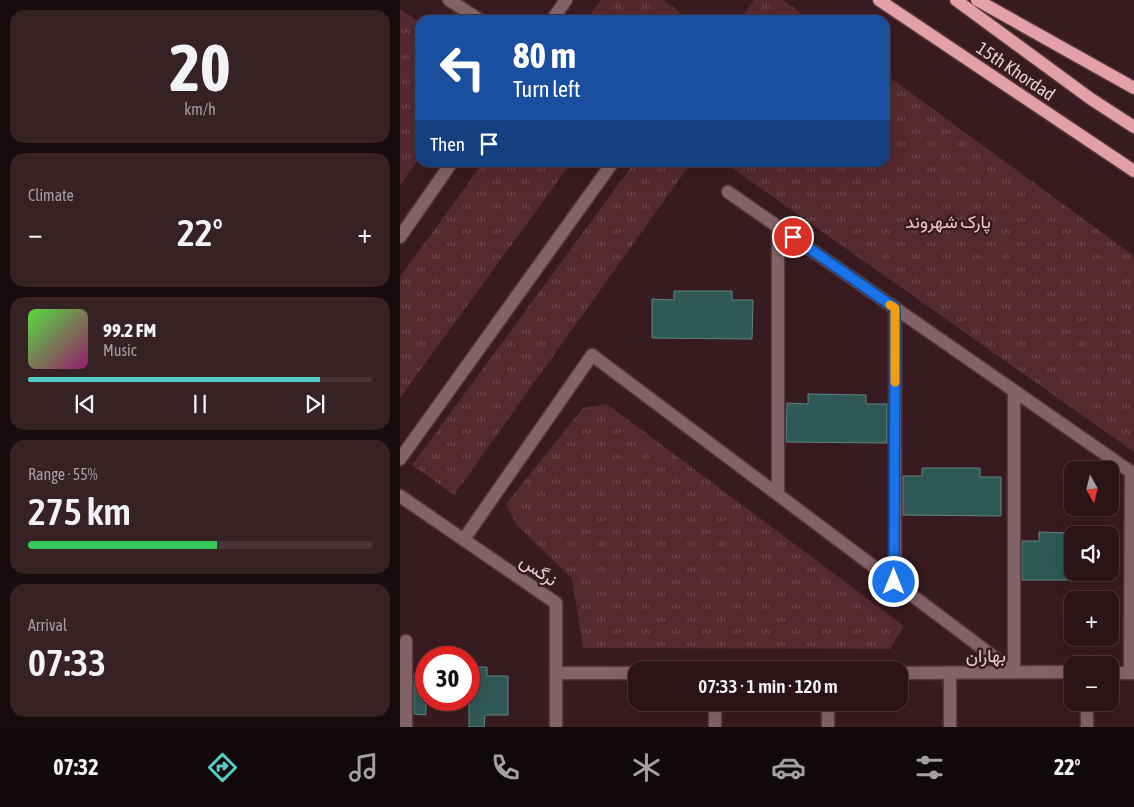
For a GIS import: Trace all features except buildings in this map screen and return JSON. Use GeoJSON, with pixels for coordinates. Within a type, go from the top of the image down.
{"type":"FeatureCollection","features":[{"type":"Feature","properties":{"kind":"main road","name":"15th Khordad"},"geometry":{"type":"LineString","coordinates":[[879,0],[1134,171]]}},
{"type":"Feature","properties":{"kind":"main road"},"geometry":{"type":"LineString","coordinates":[[956,0],[1091,99],[1134,126]]}},
{"type":"Feature","properties":{"kind":"main road"},"geometry":{"type":"LineString","coordinates":[[977,0],[1134,88]]}},
{"type":"Feature","properties":{"kind":"street"},"geometry":{"type":"LineString","coordinates":[[449,0],[472,15]]}},
{"type":"Feature","properties":{"kind":"street"},"geometry":{"type":"LineString","coordinates":[[556,15],[566,0]]}},
{"type":"Feature","properties":{"kind":"street"},"geometry":{"type":"LineString","coordinates":[[400,237],[449,167]]}},
{"type":"Feature","properties":{"kind":"street"},"geometry":{"type":"LineString","coordinates":[[400,459],[609,167]]}},
{"type":"Feature","properties":{"kind":"street"},"geometry":{"type":"LineString","coordinates":[[728,192],[1132,472],[1132,673],[1119,672]]}},
{"type":"Feature","properties":{"kind":"street"},"geometry":{"type":"LineString","coordinates":[[778,227],[778,494]]}},
{"type":"Feature","properties":{"kind":"street"},"geometry":{"type":"LineString","coordinates":[[894,582],[895,308]]}},
{"type":"Feature","properties":{"kind":"street"},"geometry":{"type":"LineString","coordinates":[[464,539],[592,355],[1014,672]]}},
{"type":"Feature","properties":{"kind":"street"},"geometry":{"type":"LineString","coordinates":[[1014,392],[1014,672]]}},
{"type":"Feature","properties":{"kind":"street","name":"نرگس"},"geometry":{"type":"LineString","coordinates":[[400,496],[556,603],[556,727]]}},
{"type":"Feature","properties":{"kind":"street"},"geometry":{"type":"LineString","coordinates":[[406,641],[406,727]]}},
{"type":"Feature","properties":{"kind":"street","name":"بهاران"},"geometry":{"type":"LineString","coordinates":[[908,673],[1064,672]]}},
{"type":"Feature","properties":{"kind":"street"},"geometry":{"type":"LineString","coordinates":[[556,673],[628,673]]}},
{"type":"Feature","properties":{"kind":"street"},"geometry":{"type":"LineString","coordinates":[[950,673],[950,727]]}},
{"type":"Feature","properties":{"kind":"street"},"geometry":{"type":"LineString","coordinates":[[715,711],[715,727]]}},
{"type":"Feature","properties":{"kind":"street"},"geometry":{"type":"LineString","coordinates":[[828,711],[828,727]]}},
{"type":"Feature","properties":{"kind":"street"},"geometry":{"type":"LineString","coordinates":[[1087,711],[1087,727]]}},
{"type":"Feature","properties":{"kind":"green space"},"geometry":{"type":"Polygon","coordinates":[[[601,0],[663,0],[680,12],[678,15],[590,15],[601,0]]]}},
{"type":"Feature","properties":{"kind":"green space"},"geometry":{"type":"Polygon","coordinates":[[[754,0],[783,0],[804,15],[743,15],[754,0]]]}},
{"type":"Feature","properties":{"kind":"green space"},"geometry":{"type":"Polygon","coordinates":[[[400,9],[415,19],[415,164],[400,185],[400,9]]]}},
{"type":"Feature","properties":{"kind":"green space","name":"پارک شهروند"},"geometry":{"type":"Polygon","coordinates":[[[890,78],[1134,256],[1134,452],[731,167],[890,167],[890,78]]]}},
{"type":"Feature","properties":{"kind":"green space"},"geometry":{"type":"Polygon","coordinates":[[[480,167],[568,167],[400,398],[400,277],[480,167]]]}},
{"type":"Feature","properties":{"kind":"green space"},"geometry":{"type":"Polygon","coordinates":[[[631,167],[688,167],[454,495],[412,465],[631,167]]]}},
{"type":"Feature","properties":{"kind":"green space"},"geometry":{"type":"Polygon","coordinates":[[[607,404],[904,626],[890,649],[583,648],[572,579],[516,524],[506,504],[583,408],[607,404]]]}},
{"type":"Feature","properties":{"kind":"slow traffic"},"geometry":{"type":"LineString","coordinates":[[890,305],[895,308],[895,382]]}},
{"type":"Feature","properties":{"kind":"route"},"geometry":{"type":"LineString","coordinates":[[793,237],[895,308],[894,582]]}}]}
